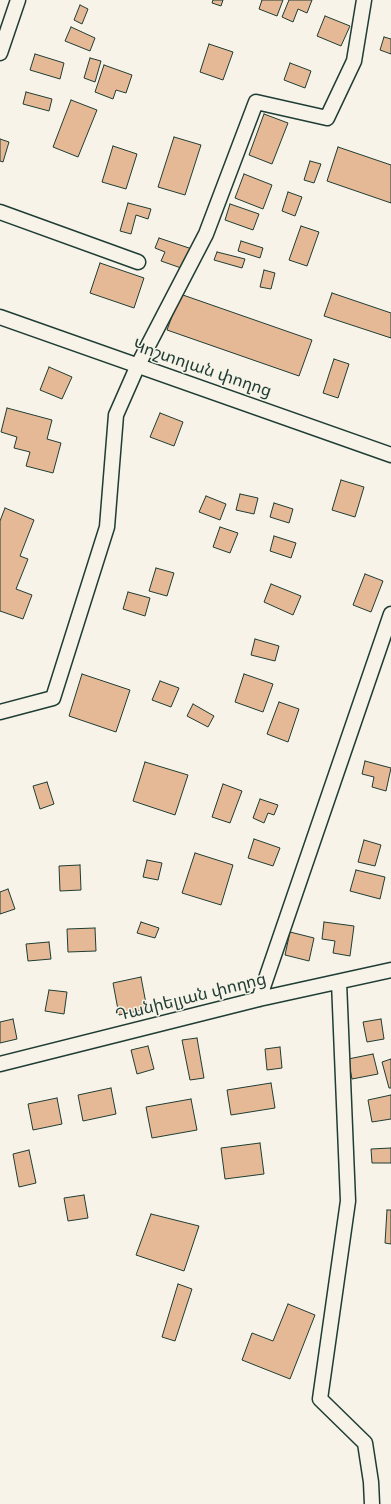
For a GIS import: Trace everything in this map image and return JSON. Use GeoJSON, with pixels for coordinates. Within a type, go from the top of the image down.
{"type":"FeatureCollection","features":[{"type":"Feature","properties":{"kind":"street"},"geometry":{"type":"LineString","coordinates":[[0,53],[18,0]]}},
{"type":"Feature","properties":{"kind":"street"},"geometry":{"type":"LineString","coordinates":[[0,712],[53,698],[107,527],[116,415],[138,365],[206,234],[256,102],[327,118],[354,61],[364,0]]}},
{"type":"Feature","properties":{"kind":"street"},"geometry":{"type":"LineString","coordinates":[[0,212],[138,262]]}},
{"type":"Feature","properties":{"kind":"street","name":"Կոշտոյան փողոց"},"geometry":{"type":"LineString","coordinates":[[0,317],[391,455]]}},
{"type":"Feature","properties":{"kind":"street"},"geometry":{"type":"LineString","coordinates":[[259,999],[391,614]]}},
{"type":"Feature","properties":{"kind":"street","name":"Դանիելյան փողոց"},"geometry":{"type":"LineString","coordinates":[[0,1064],[259,999],[391,970]]}},
{"type":"Feature","properties":{"kind":"street"},"geometry":{"type":"LineString","coordinates":[[339,982],[348,1201],[320,1399],[365,1443],[371,1482],[372,1504]]}},
{"type":"Feature","properties":{"kind":"building"},"geometry":{"type":"Polygon","coordinates":[[[213,0],[223,0],[221,6],[212,3],[213,0]]]}},
{"type":"Feature","properties":{"kind":"building"},"geometry":{"type":"Polygon","coordinates":[[[262,0],[283,0],[277,16],[259,9],[262,0]]]}},
{"type":"Feature","properties":{"kind":"building"},"geometry":{"type":"Polygon","coordinates":[[[289,0],[312,0],[307,13],[298,9],[293,22],[282,17],[289,0]]]}},
{"type":"Feature","properties":{"kind":"building"},"geometry":{"type":"Polygon","coordinates":[[[80,5],[88,9],[82,24],[74,20],[80,5]]]}},
{"type":"Feature","properties":{"kind":"building"},"geometry":{"type":"Polygon","coordinates":[[[325,16],[350,26],[341,46],[317,36],[325,16]]]}},
{"type":"Feature","properties":{"kind":"building"},"geometry":{"type":"Polygon","coordinates":[[[71,27],[95,38],[90,51],[65,41],[71,27]]]}},
{"type":"Feature","properties":{"kind":"building"},"geometry":{"type":"Polygon","coordinates":[[[384,37],[391,39],[391,54],[380,50],[384,37]]]}},
{"type":"Feature","properties":{"kind":"building"},"geometry":{"type":"Polygon","coordinates":[[[209,44],[233,52],[223,80],[200,72],[209,44]]]}},
{"type":"Feature","properties":{"kind":"building"},"geometry":{"type":"Polygon","coordinates":[[[35,54],[64,63],[60,79],[30,70],[35,54]]]}},
{"type":"Feature","properties":{"kind":"building"},"geometry":{"type":"Polygon","coordinates":[[[90,58],[101,61],[95,82],[84,78],[90,58]]]}},
{"type":"Feature","properties":{"kind":"building"},"geometry":{"type":"Polygon","coordinates":[[[290,63],[311,71],[305,88],[284,80],[290,63]]]}},
{"type":"Feature","properties":{"kind":"building"},"geometry":{"type":"Polygon","coordinates":[[[104,65],[132,75],[126,93],[116,90],[113,99],[95,92],[104,65]]]}},
{"type":"Feature","properties":{"kind":"building"},"geometry":{"type":"Polygon","coordinates":[[[26,92],[52,99],[49,111],[23,104],[26,92]]]}},
{"type":"Feature","properties":{"kind":"building"},"geometry":{"type":"Polygon","coordinates":[[[71,100],[97,110],[78,157],[53,147],[71,100]]]}},
{"type":"Feature","properties":{"kind":"building"},"geometry":{"type":"Polygon","coordinates":[[[264,114],[288,123],[272,164],[249,155],[264,114]]]}},
{"type":"Feature","properties":{"kind":"building"},"geometry":{"type":"Polygon","coordinates":[[[174,137],[201,145],[185,195],[158,187],[174,137]]]}},
{"type":"Feature","properties":{"kind":"building"},"geometry":{"type":"Polygon","coordinates":[[[0,139],[9,142],[3,162],[0,161],[0,139]]]}},
{"type":"Feature","properties":{"kind":"building"},"geometry":{"type":"Polygon","coordinates":[[[113,146],[137,154],[126,189],[102,182],[113,146]]]}},
{"type":"Feature","properties":{"kind":"building"},"geometry":{"type":"Polygon","coordinates":[[[338,147],[391,165],[391,203],[327,181],[338,147]]]}},
{"type":"Feature","properties":{"kind":"building"},"geometry":{"type":"Polygon","coordinates":[[[310,161],[321,164],[314,183],[304,180],[310,161]]]}},
{"type":"Feature","properties":{"kind":"building"},"geometry":{"type":"Polygon","coordinates":[[[244,174],[272,185],[263,209],[235,198],[244,174]]]}},
{"type":"Feature","properties":{"kind":"building"},"geometry":{"type":"Polygon","coordinates":[[[288,192],[302,197],[295,216],[282,211],[288,192]]]}},
{"type":"Feature","properties":{"kind":"building"},"geometry":{"type":"Polygon","coordinates":[[[128,203],[151,209],[148,219],[136,215],[131,234],[120,231],[128,203]]]}},
{"type":"Feature","properties":{"kind":"building"},"geometry":{"type":"Polygon","coordinates":[[[230,204],[259,214],[253,230],[225,220],[230,204]]]}},
{"type":"Feature","properties":{"kind":"building"},"geometry":{"type":"Polygon","coordinates":[[[301,226],[319,232],[307,266],[289,260],[301,226]]]}},
{"type":"Feature","properties":{"kind":"building"},"geometry":{"type":"Polygon","coordinates":[[[159,238],[192,249],[184,269],[161,261],[165,252],[155,248],[159,238]]]}},
{"type":"Feature","properties":{"kind":"building"},"geometry":{"type":"Polygon","coordinates":[[[241,241],[263,248],[260,258],[238,251],[241,241]]]}},
{"type":"Feature","properties":{"kind":"building"},"geometry":{"type":"Polygon","coordinates":[[[217,252],[245,259],[242,268],[214,260],[217,252]]]}},
{"type":"Feature","properties":{"kind":"building"},"geometry":{"type":"Polygon","coordinates":[[[100,263],[144,278],[134,308],[90,293],[100,263]]]}},
{"type":"Feature","properties":{"kind":"building"},"geometry":{"type":"Polygon","coordinates":[[[264,270],[275,273],[271,289],[260,287],[264,270]]]}},
{"type":"Feature","properties":{"kind":"building"},"geometry":{"type":"Polygon","coordinates":[[[332,293],[391,313],[391,338],[324,316],[332,293]]]}},
{"type":"Feature","properties":{"kind":"building"},"geometry":{"type":"Polygon","coordinates":[[[180,294],[312,340],[299,376],[167,330],[180,294]]]}},
{"type":"Feature","properties":{"kind":"building"},"geometry":{"type":"Polygon","coordinates":[[[334,359],[349,364],[338,398],[323,393],[334,359]]]}},
{"type":"Feature","properties":{"kind":"building"},"geometry":{"type":"Polygon","coordinates":[[[49,367],[72,377],[62,399],[40,390],[49,367]]]}},
{"type":"Feature","properties":{"kind":"building"},"geometry":{"type":"Polygon","coordinates":[[[7,408],[52,420],[47,439],[61,443],[53,473],[26,466],[30,452],[14,448],[17,437],[1,432],[7,408]]]}},
{"type":"Feature","properties":{"kind":"building"},"geometry":{"type":"Polygon","coordinates":[[[160,413],[183,422],[174,446],[150,437],[160,413]]]}},
{"type":"Feature","properties":{"kind":"building"},"geometry":{"type":"Polygon","coordinates":[[[341,480],[364,487],[355,517],[332,510],[341,480]]]}},
{"type":"Feature","properties":{"kind":"building"},"geometry":{"type":"Polygon","coordinates":[[[240,494],[258,498],[254,514],[236,510],[240,494]]]}},
{"type":"Feature","properties":{"kind":"building"},"geometry":{"type":"Polygon","coordinates":[[[206,496],[226,504],[220,520],[199,512],[206,496]]]}},
{"type":"Feature","properties":{"kind":"building"},"geometry":{"type":"Polygon","coordinates":[[[274,503],[293,509],[289,523],[270,517],[274,503]]]}},
{"type":"Feature","properties":{"kind":"building"},"geometry":{"type":"Polygon","coordinates":[[[5,508],[34,520],[20,556],[28,559],[16,589],[32,595],[23,619],[0,611],[0,521],[5,508]]]}},
{"type":"Feature","properties":{"kind":"building"},"geometry":{"type":"Polygon","coordinates":[[[220,527],[238,533],[230,553],[213,547],[220,527]]]}},
{"type":"Feature","properties":{"kind":"building"},"geometry":{"type":"Polygon","coordinates":[[[274,536],[296,543],[291,558],[270,551],[274,536]]]}},
{"type":"Feature","properties":{"kind":"building"},"geometry":{"type":"Polygon","coordinates":[[[156,568],[174,573],[167,596],[149,591],[156,568]]]}},
{"type":"Feature","properties":{"kind":"building"},"geometry":{"type":"Polygon","coordinates":[[[365,574],[383,581],[371,612],[353,605],[365,574]]]}},
{"type":"Feature","properties":{"kind":"building"},"geometry":{"type":"Polygon","coordinates":[[[271,584],[301,596],[293,615],[264,602],[271,584]]]}},
{"type":"Feature","properties":{"kind":"building"},"geometry":{"type":"Polygon","coordinates":[[[128,592],[150,598],[145,616],[123,609],[128,592]]]}},
{"type":"Feature","properties":{"kind":"building"},"geometry":{"type":"Polygon","coordinates":[[[255,639],[279,646],[275,661],[251,655],[255,639]]]}},
{"type":"Feature","properties":{"kind":"building"},"geometry":{"type":"Polygon","coordinates":[[[82,674],[130,690],[116,732],[69,716],[82,674]]]}},
{"type":"Feature","properties":{"kind":"building"},"geometry":{"type":"Polygon","coordinates":[[[244,674],[273,684],[263,712],[235,702],[244,674]]]}},
{"type":"Feature","properties":{"kind":"building"},"geometry":{"type":"Polygon","coordinates":[[[160,681],[179,688],[171,707],[152,700],[160,681]]]}},
{"type":"Feature","properties":{"kind":"building"},"geometry":{"type":"Polygon","coordinates":[[[279,702],[299,709],[288,742],[267,734],[279,702]]]}},
{"type":"Feature","properties":{"kind":"building"},"geometry":{"type":"Polygon","coordinates":[[[193,704],[214,716],[208,727],[187,716],[193,704]]]}},
{"type":"Feature","properties":{"kind":"building"},"geometry":{"type":"Polygon","coordinates":[[[365,761],[391,768],[386,791],[372,787],[374,777],[362,774],[365,761]]]}},
{"type":"Feature","properties":{"kind":"building"},"geometry":{"type":"Polygon","coordinates":[[[145,762],[188,775],[175,815],[133,801],[145,762]]]}},
{"type":"Feature","properties":{"kind":"building"},"geometry":{"type":"Polygon","coordinates":[[[47,782],[54,804],[40,809],[33,786],[47,782]]]}},
{"type":"Feature","properties":{"kind":"building"},"geometry":{"type":"Polygon","coordinates":[[[223,784],[242,791],[230,823],[212,817],[223,784]]]}},
{"type":"Feature","properties":{"kind":"building"},"geometry":{"type":"Polygon","coordinates":[[[260,799],[278,805],[274,815],[268,813],[264,823],[253,818],[260,799]]]}},
{"type":"Feature","properties":{"kind":"building"},"geometry":{"type":"Polygon","coordinates":[[[254,839],[280,848],[273,866],[248,858],[254,839]]]}},
{"type":"Feature","properties":{"kind":"building"},"geometry":{"type":"Polygon","coordinates":[[[364,840],[381,845],[375,866],[358,862],[364,840]]]}},
{"type":"Feature","properties":{"kind":"building"},"geometry":{"type":"Polygon","coordinates":[[[195,853],[233,865],[221,905],[182,893],[195,853]]]}},
{"type":"Feature","properties":{"kind":"building"},"geometry":{"type":"Polygon","coordinates":[[[147,860],[162,863],[158,880],[143,877],[147,860]]]}},
{"type":"Feature","properties":{"kind":"building"},"geometry":{"type":"Polygon","coordinates":[[[80,865],[81,890],[60,891],[59,866],[80,865]]]}},
{"type":"Feature","properties":{"kind":"building"},"geometry":{"type":"Polygon","coordinates":[[[356,870],[385,877],[380,899],[350,891],[356,870]]]}},
{"type":"Feature","properties":{"kind":"building"},"geometry":{"type":"Polygon","coordinates":[[[8,889],[15,909],[0,914],[0,892],[8,889]]]}},
{"type":"Feature","properties":{"kind":"building"},"geometry":{"type":"Polygon","coordinates":[[[141,922],[159,928],[155,938],[137,933],[141,922]]]}},
{"type":"Feature","properties":{"kind":"building"},"geometry":{"type":"Polygon","coordinates":[[[324,922],[354,926],[350,956],[333,953],[335,941],[322,939],[324,922]]]}},
{"type":"Feature","properties":{"kind":"building"},"geometry":{"type":"Polygon","coordinates":[[[95,928],[96,951],[68,952],[67,929],[95,928]]]}},
{"type":"Feature","properties":{"kind":"building"},"geometry":{"type":"Polygon","coordinates":[[[290,932],[314,938],[309,961],[285,955],[290,932]]]}},
{"type":"Feature","properties":{"kind":"building"},"geometry":{"type":"Polygon","coordinates":[[[49,942],[51,959],[28,961],[26,944],[49,942]]]}},
{"type":"Feature","properties":{"kind":"building"},"geometry":{"type":"Polygon","coordinates":[[[141,977],[147,1009],[119,1015],[113,983],[141,977]]]}},
{"type":"Feature","properties":{"kind":"building"},"geometry":{"type":"Polygon","coordinates":[[[49,990],[67,992],[64,1014],[45,1011],[49,990]]]}},
{"type":"Feature","properties":{"kind":"building"},"geometry":{"type":"Polygon","coordinates":[[[13,1019],[17,1039],[0,1043],[0,1022],[13,1019]]]}},
{"type":"Feature","properties":{"kind":"building"},"geometry":{"type":"Polygon","coordinates":[[[381,1019],[384,1039],[367,1042],[363,1022],[381,1019]]]}},
{"type":"Feature","properties":{"kind":"building"},"geometry":{"type":"Polygon","coordinates":[[[197,1038],[204,1078],[190,1080],[182,1040],[197,1038]]]}},
{"type":"Feature","properties":{"kind":"building"},"geometry":{"type":"Polygon","coordinates":[[[148,1046],[154,1069],[137,1074],[131,1050],[148,1046]]]}},
{"type":"Feature","properties":{"kind":"building"},"geometry":{"type":"Polygon","coordinates":[[[280,1047],[282,1068],[267,1070],[265,1049],[280,1047]]]}},
{"type":"Feature","properties":{"kind":"building"},"geometry":{"type":"Polygon","coordinates":[[[373,1054],[378,1074],[352,1079],[348,1059],[373,1054]]]}},
{"type":"Feature","properties":{"kind":"building"},"geometry":{"type":"Polygon","coordinates":[[[391,1059],[391,1088],[389,1088],[382,1062],[391,1059]]]}},
{"type":"Feature","properties":{"kind":"building"},"geometry":{"type":"Polygon","coordinates":[[[271,1083],[275,1108],[231,1115],[227,1090],[271,1083]]]}},
{"type":"Feature","properties":{"kind":"building"},"geometry":{"type":"Polygon","coordinates":[[[111,1088],[116,1114],[83,1121],[78,1095],[111,1088]]]}},
{"type":"Feature","properties":{"kind":"building"},"geometry":{"type":"Polygon","coordinates":[[[391,1095],[391,1119],[372,1122],[368,1100],[391,1095]]]}},
{"type":"Feature","properties":{"kind":"building"},"geometry":{"type":"Polygon","coordinates":[[[57,1098],[62,1124],[33,1130],[28,1104],[57,1098]]]}},
{"type":"Feature","properties":{"kind":"building"},"geometry":{"type":"Polygon","coordinates":[[[191,1099],[197,1130],[152,1138],[146,1107],[191,1099]]]}},
{"type":"Feature","properties":{"kind":"building"},"geometry":{"type":"Polygon","coordinates":[[[260,1143],[264,1174],[225,1179],[221,1148],[260,1143]]]}},
{"type":"Feature","properties":{"kind":"building"},"geometry":{"type":"Polygon","coordinates":[[[391,1148],[391,1163],[372,1163],[371,1149],[391,1148]]]}},
{"type":"Feature","properties":{"kind":"building"},"geometry":{"type":"Polygon","coordinates":[[[29,1150],[36,1183],[19,1187],[13,1154],[29,1150]]]}},
{"type":"Feature","properties":{"kind":"building"},"geometry":{"type":"Polygon","coordinates":[[[84,1195],[88,1218],[68,1221],[64,1198],[84,1195]]]}},
{"type":"Feature","properties":{"kind":"building"},"geometry":{"type":"Polygon","coordinates":[[[387,1210],[391,1210],[391,1244],[385,1243],[387,1210]]]}},
{"type":"Feature","properties":{"kind":"building"},"geometry":{"type":"Polygon","coordinates":[[[151,1214],[199,1226],[184,1271],[136,1255],[151,1214]]]}},
{"type":"Feature","properties":{"kind":"building"},"geometry":{"type":"Polygon","coordinates":[[[178,1284],[192,1289],[175,1341],[162,1337],[178,1284]]]}},
{"type":"Feature","properties":{"kind":"building"},"geometry":{"type":"Polygon","coordinates":[[[288,1304],[315,1315],[290,1379],[242,1360],[252,1333],[273,1341],[288,1304]]]}}]}
